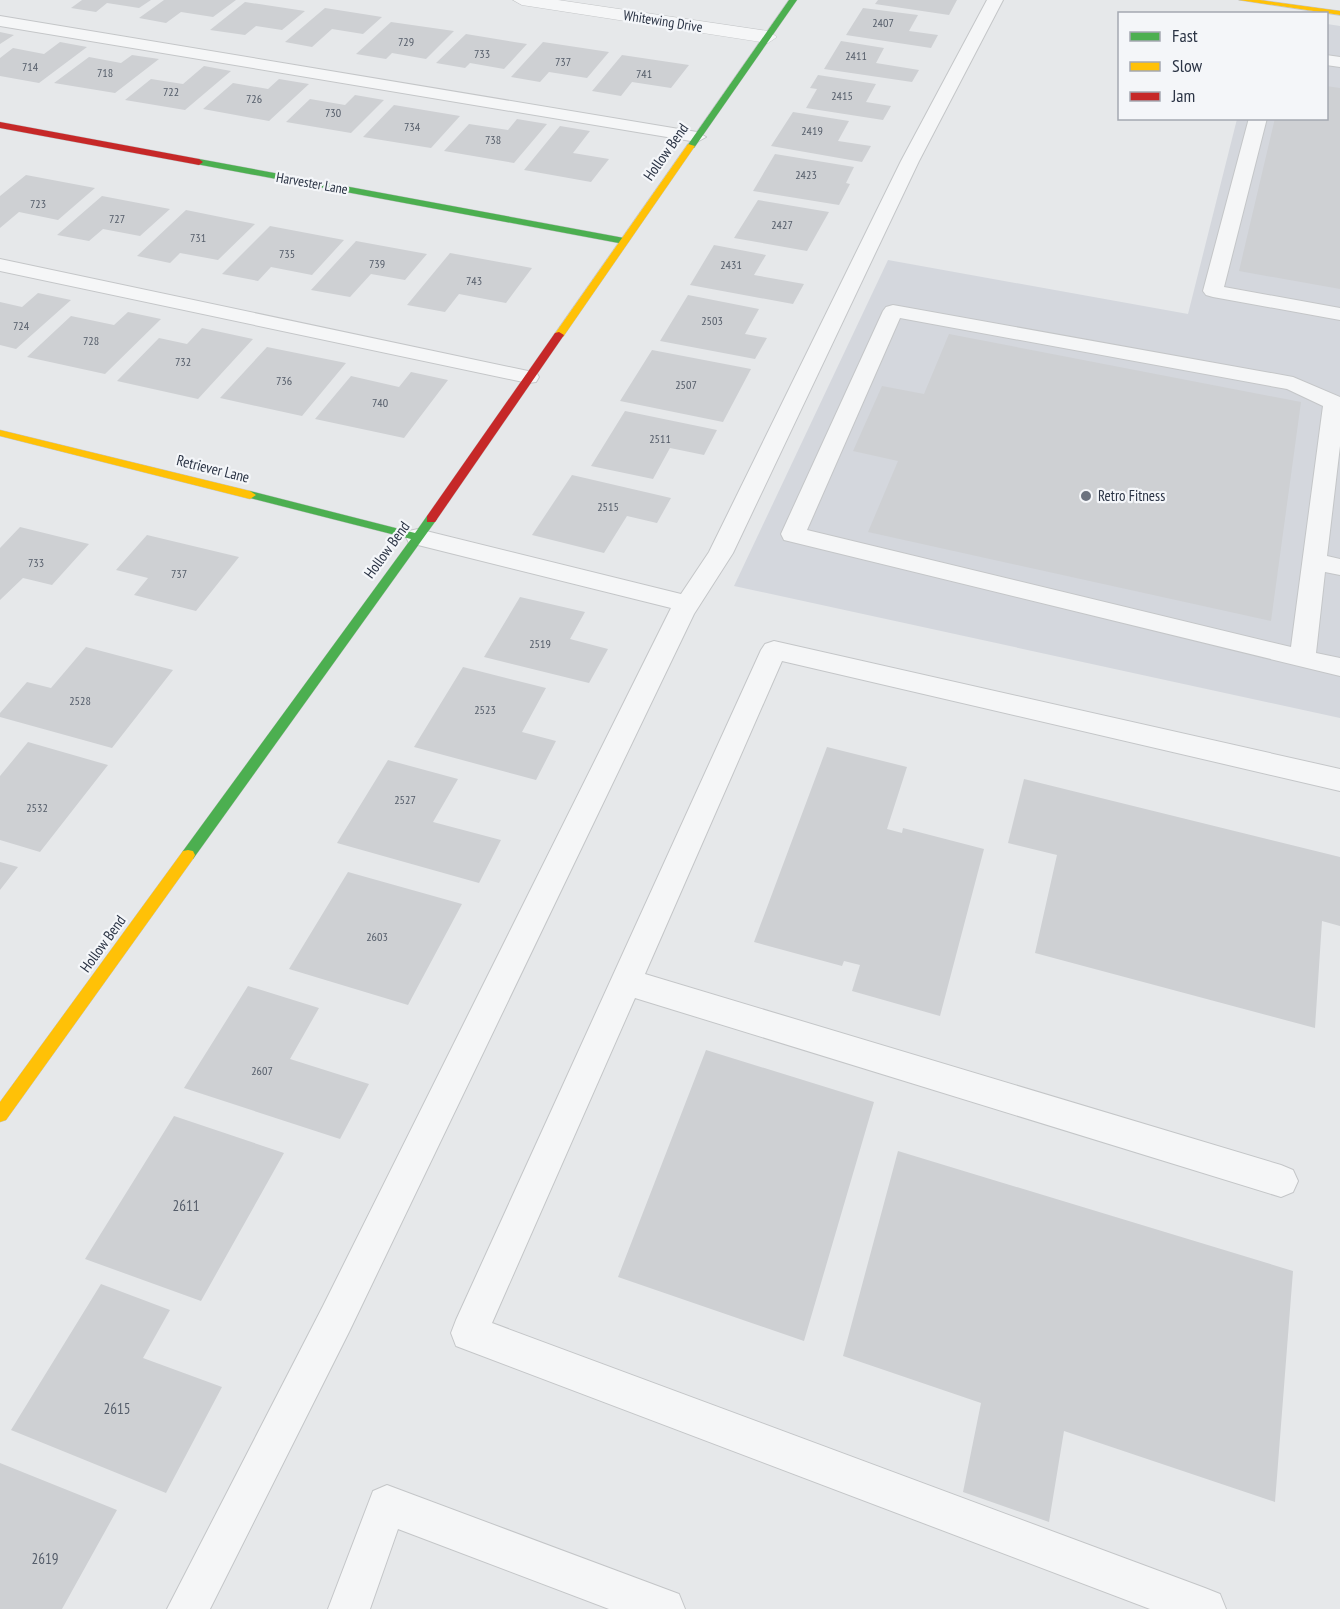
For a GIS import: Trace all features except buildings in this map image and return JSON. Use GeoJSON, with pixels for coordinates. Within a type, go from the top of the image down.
{"type":"FeatureCollection","features":[{"type":"Feature","properties":{"kind":"street","name":"Whitewing Drive"},"geometry":{"type":"LineString","coordinates":[[522,0],[768,37]]}},
{"type":"Feature","properties":{"kind":"street","name":"Hollow Bend"},"geometry":{"type":"LineString","coordinates":[[0,1114],[418,537],[793,0]]}},
{"type":"Feature","properties":{"kind":"street"},"geometry":{"type":"LineString","coordinates":[[1249,0],[1340,13]]}},
{"type":"Feature","properties":{"kind":"street","name":"Harvester Lane"},"geometry":{"type":"LineString","coordinates":[[0,125],[624,241]]}},
{"type":"Feature","properties":{"kind":"street","name":"Retriever Lane"},"geometry":{"type":"LineString","coordinates":[[0,433],[418,537]]}},
{"type":"Feature","properties":{"kind":"lane"},"geometry":{"type":"LineString","coordinates":[[188,1609],[336,1320],[688,604],[721,553],[910,161],[995,0]]}},
{"type":"Feature","properties":{"kind":"lane"},"geometry":{"type":"LineString","coordinates":[[0,21],[696,137]]}},
{"type":"Feature","properties":{"kind":"lane"},"geometry":{"type":"LineString","coordinates":[[1257,120],[1213,291],[1340,314]]}},
{"type":"Feature","properties":{"kind":"lane"},"geometry":{"type":"LineString","coordinates":[[0,265],[528,377]]}},
{"type":"Feature","properties":{"kind":"lane"},"geometry":{"type":"LineString","coordinates":[[1302,659],[1314,562],[1332,481],[1337,404],[1293,384],[893,311],[793,534],[1302,659],[1340,667]]}},
{"type":"Feature","properties":{"kind":"lane"},"geometry":{"type":"LineString","coordinates":[[418,537],[688,604]]}},
{"type":"Feature","properties":{"kind":"lane"},"geometry":{"type":"LineString","coordinates":[[1314,562],[1340,567]]}},
{"type":"Feature","properties":{"kind":"lane"},"geometry":{"type":"LineString","coordinates":[[1197,1608],[469,1333],[774,650],[1340,780]]}},
{"type":"Feature","properties":{"kind":"lane"},"geometry":{"type":"LineString","coordinates":[[627,982],[1281,1181]]}},
{"type":"Feature","properties":{"kind":"lane"},"geometry":{"type":"LineString","coordinates":[[349,1609],[387,1505],[664,1609]]}},
{"type":"Feature","properties":{"kind":"shaded area"},"geometry":{"type":"Polygon","coordinates":[[[1328,24],[1340,26],[1340,718],[734,586],[888,260],[1188,314],[1237,120],[1328,120],[1328,24]]]}},
{"type":"Feature","properties":{"kind":"traffic: fast"},"geometry":{"type":"LineString","coordinates":[[691,146],[793,0]]}},
{"type":"Feature","properties":{"kind":"traffic: fast"},"geometry":{"type":"LineString","coordinates":[[199,162],[624,241]]}},
{"type":"Feature","properties":{"kind":"traffic: fast"},"geometry":{"type":"LineString","coordinates":[[250,495],[418,537]]}},
{"type":"Feature","properties":{"kind":"traffic: fast"},"geometry":{"type":"LineString","coordinates":[[188,855],[431,519]]}},
{"type":"Feature","properties":{"kind":"traffic: slow"},"geometry":{"type":"LineString","coordinates":[[1243,0],[1340,13]]}},
{"type":"Feature","properties":{"kind":"traffic: slow"},"geometry":{"type":"LineString","coordinates":[[559,335],[691,146]]}},
{"type":"Feature","properties":{"kind":"traffic: slow"},"geometry":{"type":"LineString","coordinates":[[0,433],[250,495]]}},
{"type":"Feature","properties":{"kind":"traffic: slow"},"geometry":{"type":"LineString","coordinates":[[0,1115],[188,855]]}},
{"type":"Feature","properties":{"kind":"traffic: jam"},"geometry":{"type":"LineString","coordinates":[[0,125],[199,162]]}},
{"type":"Feature","properties":{"kind":"traffic: jam"},"geometry":{"type":"LineString","coordinates":[[431,519],[559,335]]}},
{"type":"Feature","properties":{"kind":"place","name":"Retro Fitness"},"geometry":{"type":"Point","coordinates":[1086,496]}}]}
